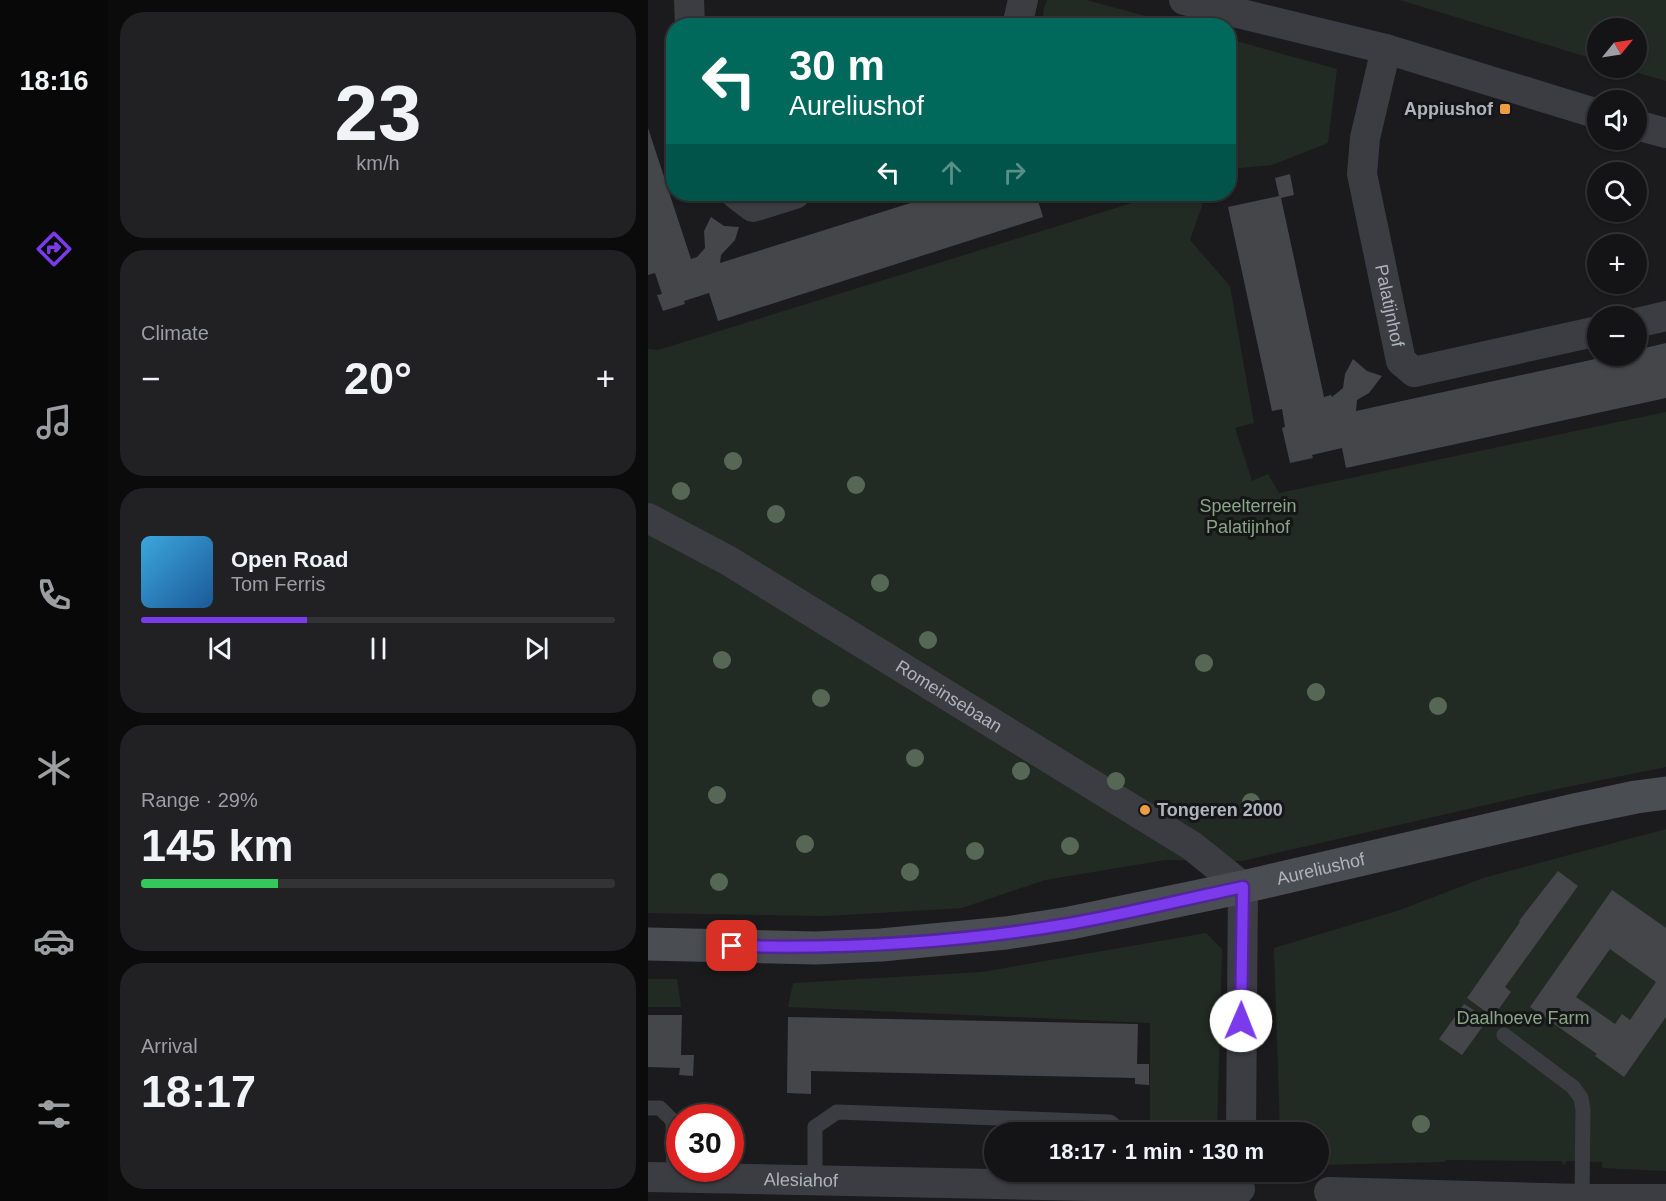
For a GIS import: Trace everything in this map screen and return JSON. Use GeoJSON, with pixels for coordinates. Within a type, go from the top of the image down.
{"type":"FeatureCollection","features":[{"type":"Feature","properties":{"kind":"street"},"geometry":{"type":"LineString","coordinates":[[689,0],[690,18]]}},
{"type":"Feature","properties":{"kind":"street"},"geometry":{"type":"LineString","coordinates":[[1019,18],[1023,0]]}},
{"type":"Feature","properties":{"kind":"street"},"geometry":{"type":"LineString","coordinates":[[1184,0],[1386,49],[1587,111]]}},
{"type":"Feature","properties":{"kind":"street","name":"Palatijnhof"},"geometry":{"type":"LineString","coordinates":[[1386,49],[1365,138],[1362,174],[1401,361],[1414,372],[1587,333]]}},
{"type":"Feature","properties":{"kind":"street"},"geometry":{"type":"LineString","coordinates":[[1647,128],[1666,133]]}},
{"type":"Feature","properties":{"kind":"street"},"geometry":{"type":"LineString","coordinates":[[745,201],[753,207],[772,201]]}},
{"type":"Feature","properties":{"kind":"street"},"geometry":{"type":"LineString","coordinates":[[1647,320],[1666,316]]}},
{"type":"Feature","properties":{"kind":"street","name":"Romeinsebaan"},"geometry":{"type":"LineString","coordinates":[[648,518],[729,561],[1192,846],[1243,887]]}},
{"type":"Feature","properties":{"kind":"street","name":"Aureliushof"},"geometry":{"type":"LineString","coordinates":[[648,944],[816,948],[1006,933],[1070,923],[1243,887],[1636,796],[1666,793]]}},
{"type":"Feature","properties":{"kind":"street"},"geometry":{"type":"LineString","coordinates":[[1240,1122],[1243,887]]}},
{"type":"Feature","properties":{"kind":"street","name":"Alesiahof"},"geometry":{"type":"LineString","coordinates":[[661,1183],[815,1181],[938,1192],[1080,1182]]}},
{"type":"Feature","properties":{"kind":"street","name":"Alesiahof"},"geometry":{"type":"LineString","coordinates":[[1167,1182],[1240,1187]]}},
{"type":"Feature","properties":{"kind":"street"},"geometry":{"type":"LineString","coordinates":[[1329,1192],[1548,1200],[1666,1199]]}},
{"type":"Feature","properties":{"kind":"lane"},"geometry":{"type":"LineString","coordinates":[[1504,1035],[1573,1087],[1581,1098],[1583,1110],[1582,1199]]}},
{"type":"Feature","properties":{"kind":"lane"},"geometry":{"type":"LineString","coordinates":[[648,1108],[660,1108],[673,1121],[661,1183]]}},
{"type":"Feature","properties":{"kind":"lane"},"geometry":{"type":"LineString","coordinates":[[815,1181],[816,1127],[837,1112],[1110,1122]]}},
{"type":"Feature","properties":{"kind":"green space"},"geometry":{"type":"Polygon","coordinates":[[[1047,0],[1086,0],[1153,18],[1043,18],[1047,0]]]}},
{"type":"Feature","properties":{"kind":"green space"},"geometry":{"type":"Polygon","coordinates":[[[1400,0],[1666,0],[1666,81],[1647,76],[1647,18],[1587,18],[1587,57],[1400,0]]]}},
{"type":"Feature","properties":{"kind":"green space"},"geometry":{"type":"Polygon","coordinates":[[[1236,41],[1337,69],[1328,143],[1272,165],[1236,168],[1236,41]]]}},
{"type":"Feature","properties":{"kind":"green space","name":"Speelterrein Palatijnhof"},"geometry":{"type":"Polygon","coordinates":[[[1138,201],[1204,201],[1190,240],[1230,286],[1254,423],[1235,428],[1252,481],[1268,474],[1279,493],[1666,412],[1666,767],[1547,791],[1242,861],[1165,860],[1045,880],[962,908],[826,916],[648,913],[648,349],[658,350],[1138,201]]]}},
{"type":"Feature","properties":{"kind":"green space","name":"Daalhoeve Farm"},"geometry":{"type":"Polygon","coordinates":[[[1666,829],[1666,1171],[1602,1168],[1602,1162],[1566,1161],[1565,1166],[1561,1161],[1446,1160],[1445,1162],[1329,1165],[1329,1122],[1280,1122],[1274,948],[1400,910],[1483,878],[1666,829]]]}},
{"type":"Feature","properties":{"kind":"green space"},"geometry":{"type":"Polygon","coordinates":[[[1206,933],[1222,949],[1217,1122],[1150,1122],[1150,1023],[788,1007],[793,983],[982,972],[1206,933]]]}},
{"type":"Feature","properties":{"kind":"green space"},"geometry":{"type":"Polygon","coordinates":[[[648,979],[677,979],[681,1007],[648,1007],[648,979]]]}},
{"type":"Feature","properties":{"kind":"building"},"geometry":{"type":"Polygon","coordinates":[[[648,128],[666,183],[666,201],[672,201],[691,259],[697,257],[705,248],[704,231],[711,217],[724,226],[739,227],[735,240],[721,255],[720,263],[917,201],[1038,201],[1043,217],[718,321],[709,293],[663,311],[657,295],[662,294],[655,273],[648,275],[648,128]]]}},
{"type":"Feature","properties":{"kind":"building"},"geometry":{"type":"Polygon","coordinates":[[[1290,174],[1294,195],[1281,198],[1324,397],[1331,395],[1332,397],[1343,388],[1345,374],[1353,359],[1367,371],[1382,376],[1369,393],[1357,400],[1356,411],[1587,361],[1587,366],[1647,366],[1647,347],[1666,343],[1666,398],[1346,468],[1342,448],[1290,463],[1282,428],[1285,427],[1282,409],[1272,411],[1228,207],[1279,196],[1275,178],[1290,174]]]}},
{"type":"Feature","properties":{"kind":"building"},"geometry":{"type":"Polygon","coordinates":[[[1558,871],[1578,886],[1505,987],[1511,992],[1493,1017],[1467,998],[1519,921],[1558,871]]]}},
{"type":"Feature","properties":{"kind":"building"},"geometry":{"type":"Polygon","coordinates":[[[1612,890],[1666,928],[1666,1017],[1624,1077],[1595,1056],[1597,1054],[1530,1007],[1612,890]],[[1610,949],[1576,997],[1615,1024],[1622,1014],[1630,1020],[1656,982],[1610,949]]]}},
{"type":"Feature","properties":{"kind":"building"},"geometry":{"type":"Polygon","coordinates":[[[1464,1004],[1488,1019],[1462,1055],[1439,1039],[1464,1004]]]}},
{"type":"Feature","properties":{"kind":"building"},"geometry":{"type":"Polygon","coordinates":[[[648,1015],[682,1015],[681,1055],[694,1055],[693,1076],[679,1075],[680,1068],[648,1067],[648,1015]]]}},
{"type":"Feature","properties":{"kind":"building"},"geometry":{"type":"Polygon","coordinates":[[[788,1017],[1138,1024],[1137,1064],[1149,1064],[1149,1085],[1135,1084],[1135,1078],[811,1071],[811,1094],[787,1093],[788,1017]]]}},
{"type":"Feature","properties":{"kind":"place","name":"Appiushof"},"geometry":{"type":"Point","coordinates":[1505,109]}},
{"type":"Feature","properties":{"kind":"place","name":"Tongeren 2000"},"geometry":{"type":"Point","coordinates":[1145,810]}},
{"type":"Feature","properties":{"kind":"route"},"geometry":{"type":"LineString","coordinates":[[732,946],[816,948],[880,945],[1006,933],[1070,923],[1243,887],[1241,1021]]}}]}
